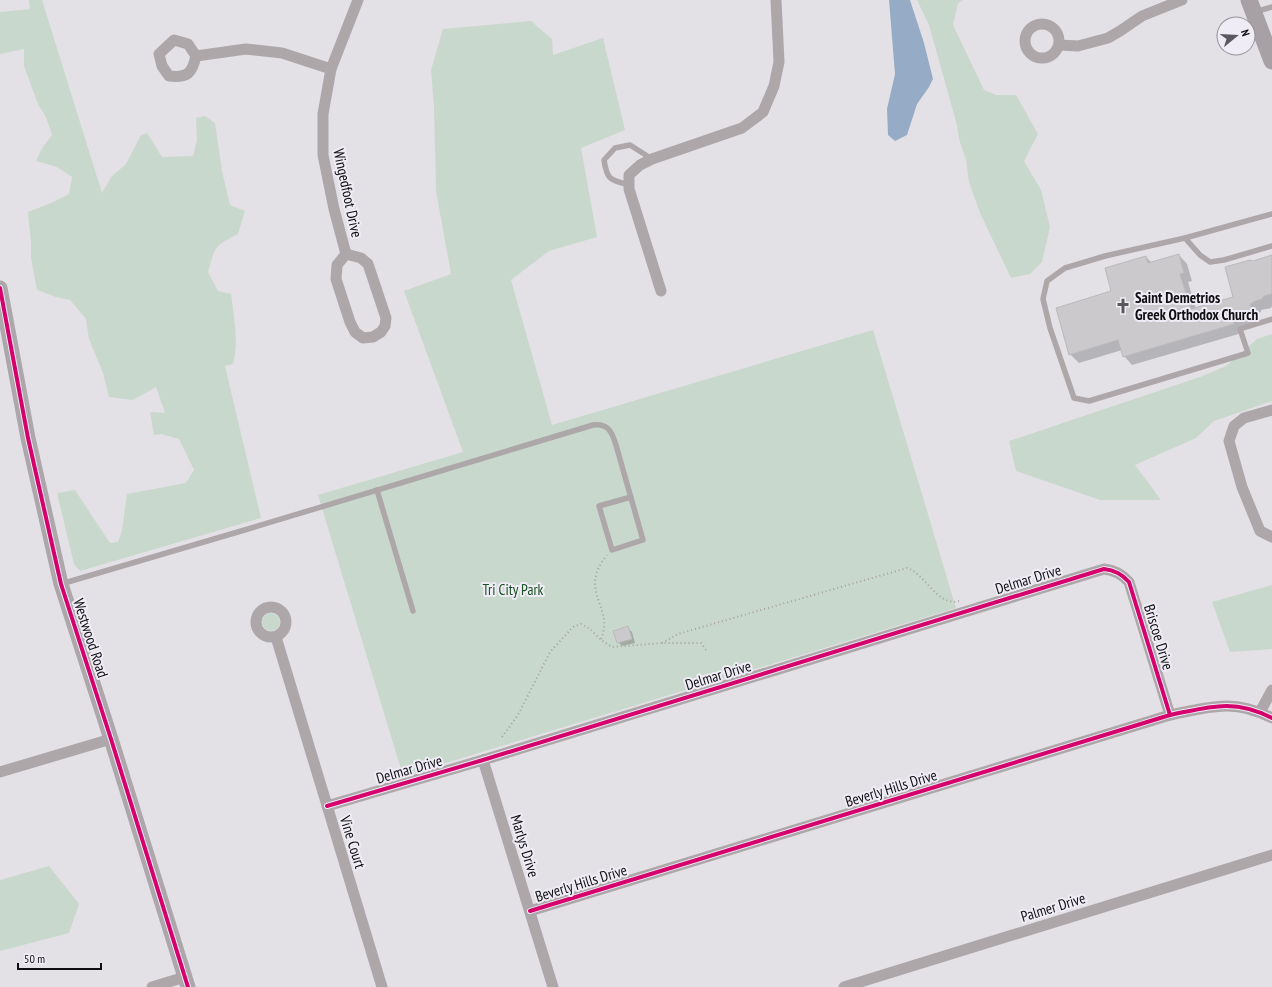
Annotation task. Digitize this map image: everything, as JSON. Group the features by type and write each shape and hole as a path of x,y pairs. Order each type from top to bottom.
{"main road":[{"path":"1252,6 1272,61"}],"street":[{"name":"Wingedfoot Drive","path":"346,254 334,209 323,155 324,114 332,69 358,0"},
{"path":"661,291 629,189 629,175 640,165 652,159 742,128 763,112 774,86 779,62 776,0"},
{"path":"1059,45 1078,46 1108,38 1142,16 1182,0"},
{"path":"196,56 246,49 282,53 332,69"},
{"name":"Wingedfoot Drive","path":"346,254 361,258 368,264 386,318 385,326 381,332 373,337 363,338 355,332 336,279 337,264 346,254"},
{"name":"Westwood Road","path":"0,288 28,438 61,584 187,982"},
{"path":"1272,410 1244,418 1234,426 1230,441 1242,487 1260,531 1272,538"},
{"name":"Delmar Drive","path":"327,806 483,760 1095,571 1104,569 1117,572"},
{"name":"Briscoe Drive","path":"1117,572 1124,576 1129,582 1170,715"},
{"name":"Vine Court","path":"276,637 382,987"},
{"path":"1260,712 1272,690"},
{"name":"Beverly Hills Drive","path":"530,911 1170,715 1216,705 1248,708 1272,718"},
{"path":"0,772 111,739"},
{"name":"Marlys Drive","path":"483,760 553,987"},
{"name":"Palmer Drive","path":"844,987 1272,855"},
{"path":"152,987 187,982"}],"lane":[{"path":"1252,6 1272,7"},
{"path":"629,185 612,180 606,172 604,160 615,148 630,145 652,159"},
{"path":"1272,214 1185,238 1105,256 1065,268 1047,281 1043,299 1050,328 1074,398 1089,401 1248,353 1240,329 1272,319"},
{"path":"1185,238 1200,255 1210,262 1224,260 1272,246"},
{"path":"61,584 593,425 600,424 610,430 614,438 631,497 643,540 612,550 599,506 631,497"},
{"path":"377,490 413,611"}],"path":[{"path":"601,640 605,625 595,589 595,582 596,574 601,563 612,550"},
{"path":"662,643 678,634 907,568 913,569 929,587 943,598 953,602 959,601"},
{"path":"502,737 518,716 550,652 573,627 581,624 590,629 601,640 612,647 701,642 706,650"}],"green space":[{"path":"29,0 42,0 102,193 112,176 126,164 141,135 147,133 162,157 193,156 197,140 196,118 205,116 215,123 222,171 230,205 245,211 238,234 224,241 217,248 212,257 208,272 218,291 231,294 236,347 233,364 225,366 261,518 80,571 74,564 57,493 75,490 110,543 118,542 122,530 127,494 186,483 194,470 179,439 161,434 154,435 150,412 165,413 156,387 133,400 109,397 103,373 89,339 86,319 70,300 37,290 31,258 28,212 69,194 72,177 57,167 36,161 42,148 52,135 46,117 38,104 24,66 24,49 0,54 0,12 30,9"},
{"path":"917,0 963,0 958,3 953,25 984,90 996,95 1016,95 1038,134 1024,161 1041,190 1050,227 1042,262 1030,274 1011,278 980,213 969,182 966,160 959,139 957,125 929,25"},
{"name":"Tri City Park","path":"531,21 552,39 553,55 603,38 625,130 581,148 597,237 549,251 511,280 552,425 873,330 956,608 403,776 318,495 463,452 404,291 451,274 436,191 434,107 431,70 443,29"},
{"path":"1272,334 1272,401 1214,421 1196,438 1135,465 1161,500 1100,500 1016,471 1009,441 1200,377 1226,366 1257,339"},
{"path":"1272,585 1272,649 1230,652 1212,602"},
{"path":"271,613 277,616 280,622 277,628 271,631 265,628 262,622 265,616"},
{"path":"49,866 79,904 69,933 0,951 0,880"}],"water":[{"path":"889,0 910,0 924,43 933,79 917,104 907,135 895,141 888,135 887,109 895,74"}],"building":[{"name":"Saint Demetrios Greek Orthodox Church","path":"1179,254 1184,273 1180,274 1191,309 1233,297 1225,267 1272,255 1272,294 1264,296 1262,299 1250,304 1253,315 1233,321 1234,324 1123,357 1118,340 1069,355 1056,308 1111,291 1105,268 1146,256 1148,263"},
{"path":"628,626 632,639 617,643 613,631"}],"cycle path":[{"path":"0,288 28,438 61,584 188,987"},
{"path":"327,806 483,760 1104,569 1112,570 1118,573 1129,582 1170,715"},
{"path":"530,911 1170,715 1209,707 1233,706 1246,708 1272,718"}],"place":[{"name":"Saint Demetrios Greek Orthodox Church","path":"1123,306"}]}
